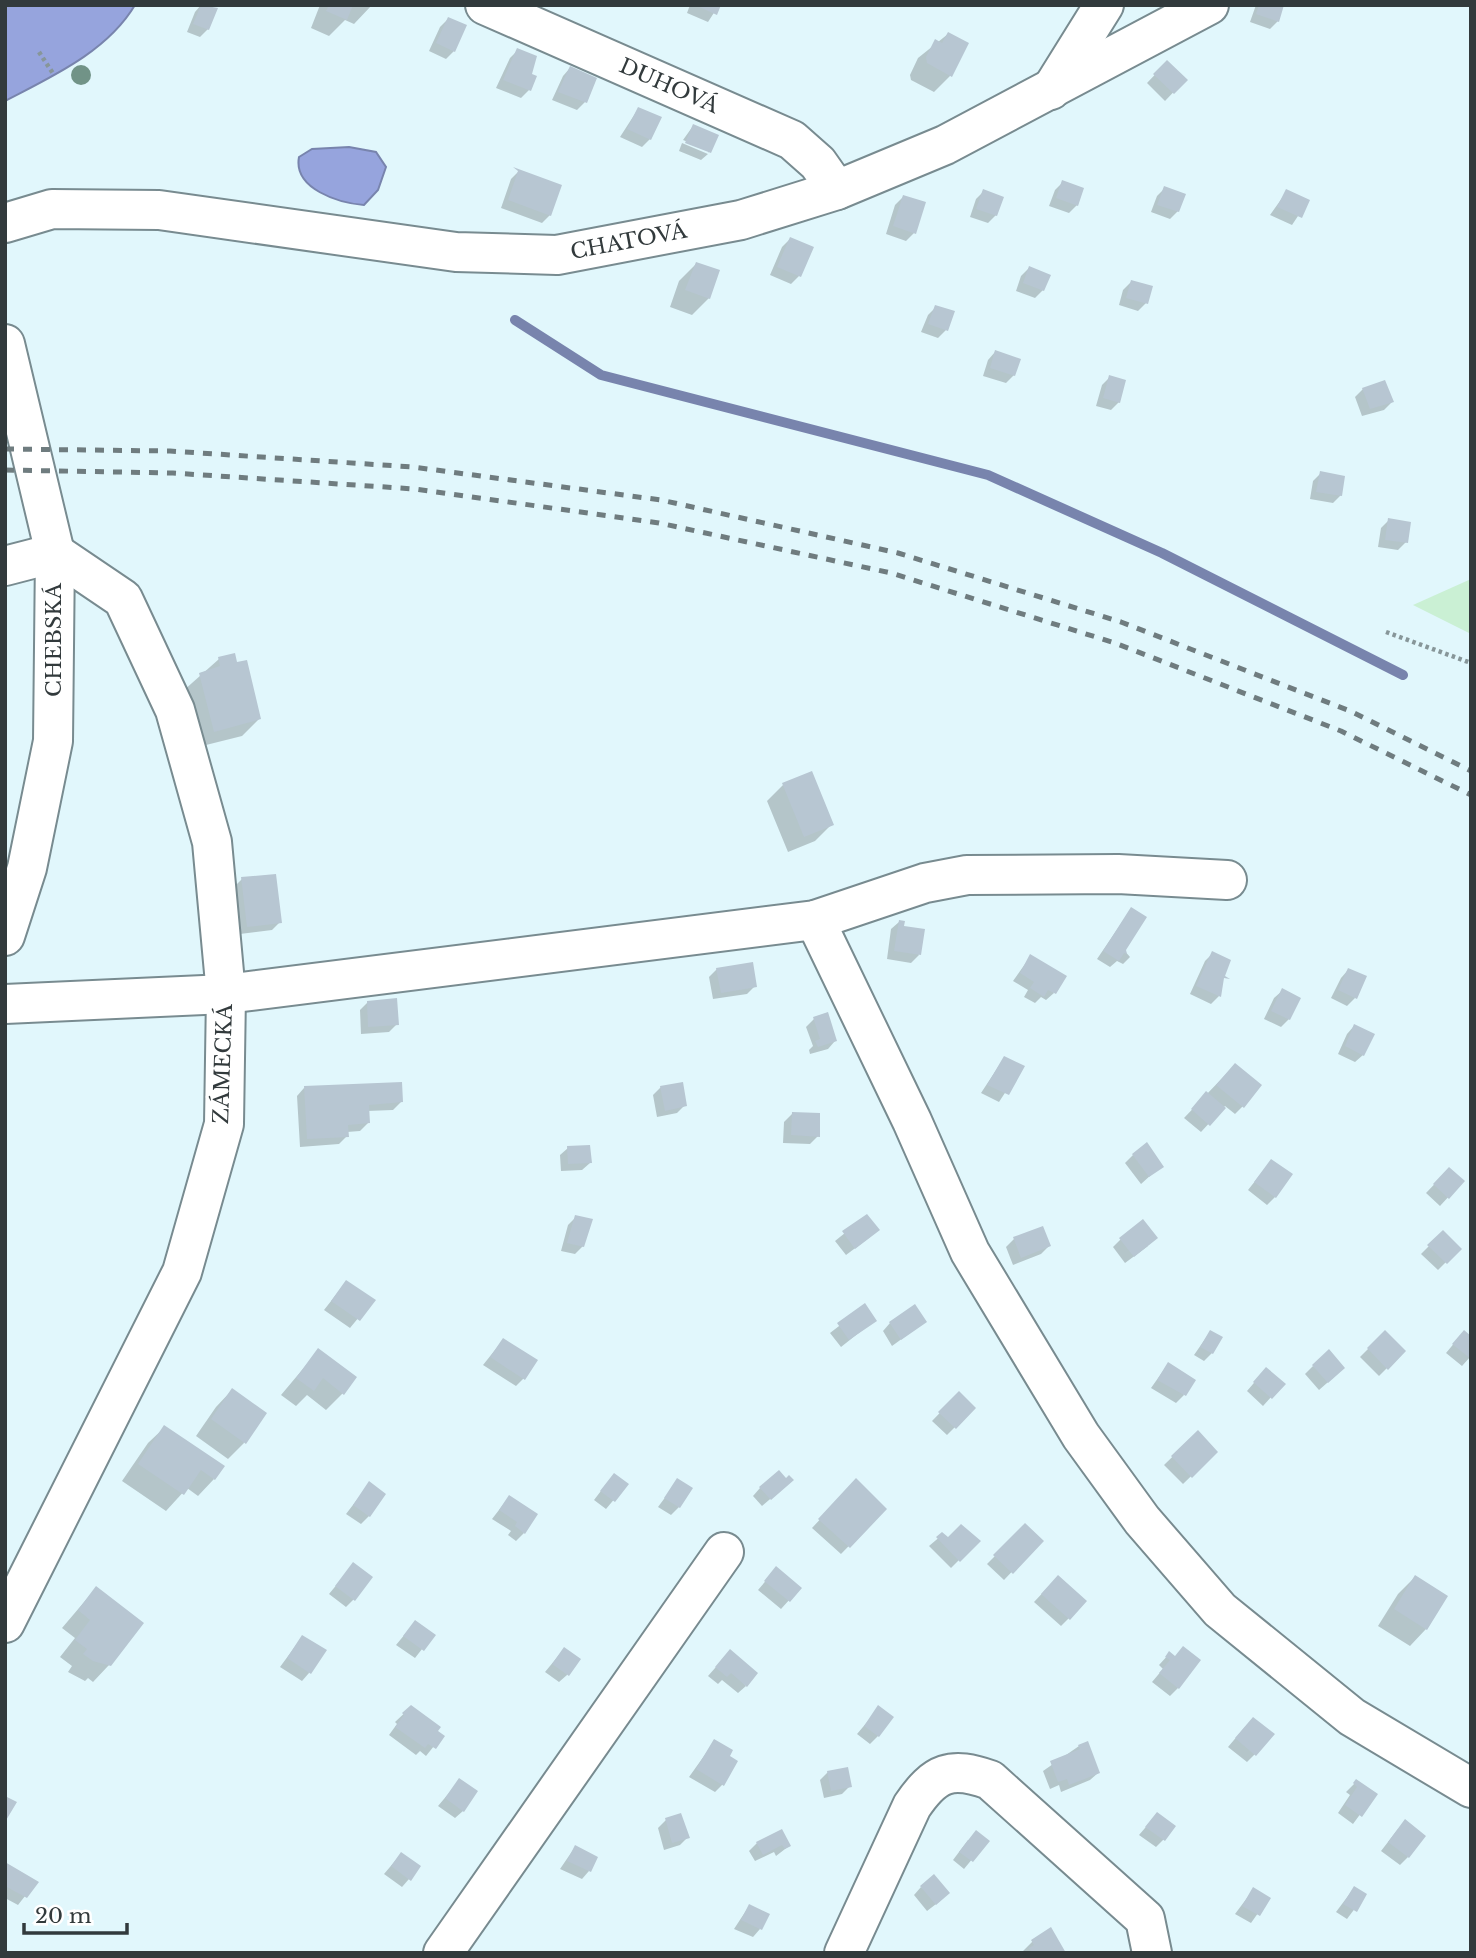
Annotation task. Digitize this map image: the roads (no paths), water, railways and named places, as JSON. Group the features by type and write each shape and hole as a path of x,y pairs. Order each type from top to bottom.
{"street":[{"name":"DUHOVÁ","path":"485,5 792,140 818,163 837,190"},
{"path":"1051,91 1104,5"},
{"name":"CHATOVÁ","path":"5,223 52,209 159,210 456,252 557,255 741,220 837,190 945,145 1209,5"},
{"name":"CHEBSKÁ","path":"5,344 55,553 53,741 27,868 5,936"},
{"path":"5,566 55,553"},
{"name":"ZÁMECKÁ","path":"5,1623 182,1272 224,1124 226,994 212,842 175,710 123,598 55,553"},
{"path":"5,1004 226,994 815,920 925,883 967,875 1118,874 1227,880"},
{"path":"815,920 912,1121 970,1252 1081,1436 1142,1520 1220,1610 1352,1717 1471,1788"},
{"path":"443,1953 724,1552"},
{"path":"844,1953 912,1806 927,1784 947,1773 966,1772 990,1780 1145,1919 1152,1953"}],"water":[{"path":"5,5 135,5 123,22 94,50 5,101"},
{"path":"349,147 376,152 386,167 378,190 364,205 342,201 320,192 303,178 299,168 299,157 312,149"}],"waterway":[{"path":"515,320 601,375 988,475 1162,553 1403,675"}],"railway":[{"path":"5,449 170,451 413,467 661,500 898,553 1121,622 1350,711 1471,771"},
{"path":"5,470 173,473 415,489 659,523 891,573 1115,643 1341,731 1471,795"}]}
